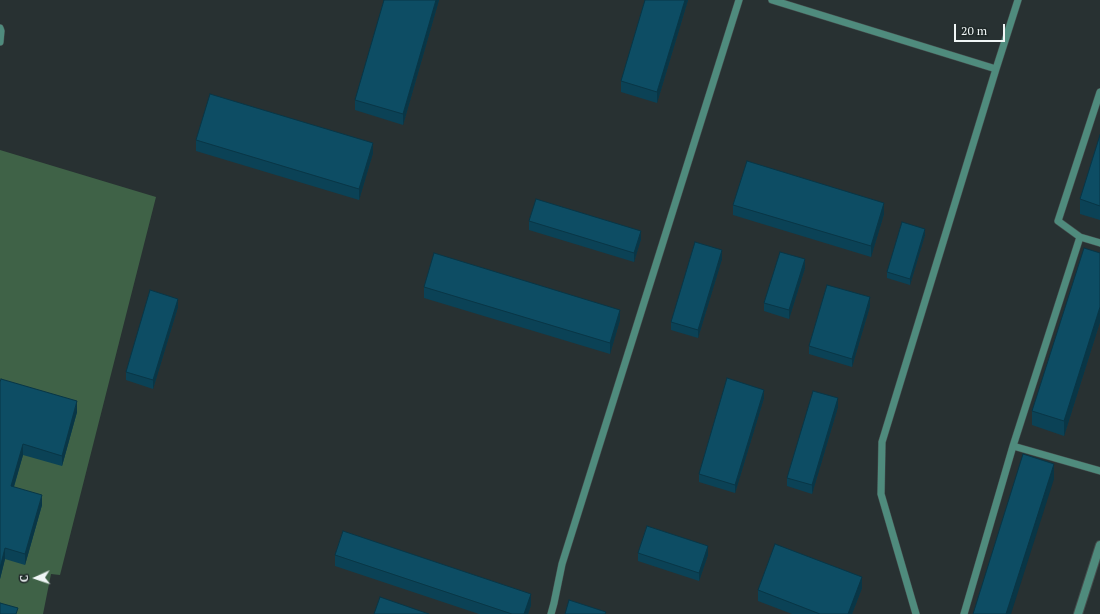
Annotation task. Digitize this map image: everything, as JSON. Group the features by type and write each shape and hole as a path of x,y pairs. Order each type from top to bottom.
{"street":[{"path":"1078,614 1100,545"}],"lane":[{"path":"551,614 562,564 739,0"},
{"path":"772,0 996,69"},
{"path":"916,614 880,494 882,442 1018,0"},
{"path":"0,28 0,42"},
{"path":"1100,92 1058,221 1080,237 1100,243"},
{"path":"964,614 1014,446 1080,237"},
{"path":"1014,446 1100,471"}],"green space":[{"path":"0,150 156,197 60,575 51,574 43,614 0,614"}],"building":[{"path":"384,0 436,0 403,114 355,100"},
{"path":"645,0 685,0 657,92 621,81"},
{"path":"210,94 373,143 359,189 196,140"},
{"path":"1100,135 1100,206 1080,199"},
{"path":"747,161 884,203 871,246 733,205"},
{"path":"536,199 641,231 634,253 529,221"},
{"path":"902,222 925,229 910,279 887,272"},
{"path":"695,242 722,250 698,330 671,322"},
{"path":"1084,248 1100,253 1100,307 1064,421 1032,411"},
{"path":"780,252 805,259 789,310 764,303"},
{"path":"434,253 620,310 610,343 424,287"},
{"path":"827,285 870,297 852,359 809,346"},
{"path":"150,290 178,299 153,380 126,372"},
{"path":"727,378 764,390 735,485 699,474"},
{"path":"1,379 77,401 62,456 23,444 11,486 42,495 25,554 5,548 0,568 0,382"},
{"path":"813,391 838,398 812,485 787,478"},
{"path":"1023,454 1054,464 1006,614 973,614"},
{"path":"647,526 708,546 699,573 638,553"},
{"path":"343,531 531,594 524,614 512,614 335,555"},
{"path":"775,544 862,577 848,614 820,614 758,590"},
{"path":"380,597 429,614 374,614"},
{"path":"569,600 606,612 605,614 565,614"},
{"path":"0,603 18,608 16,614 0,614"}]}
